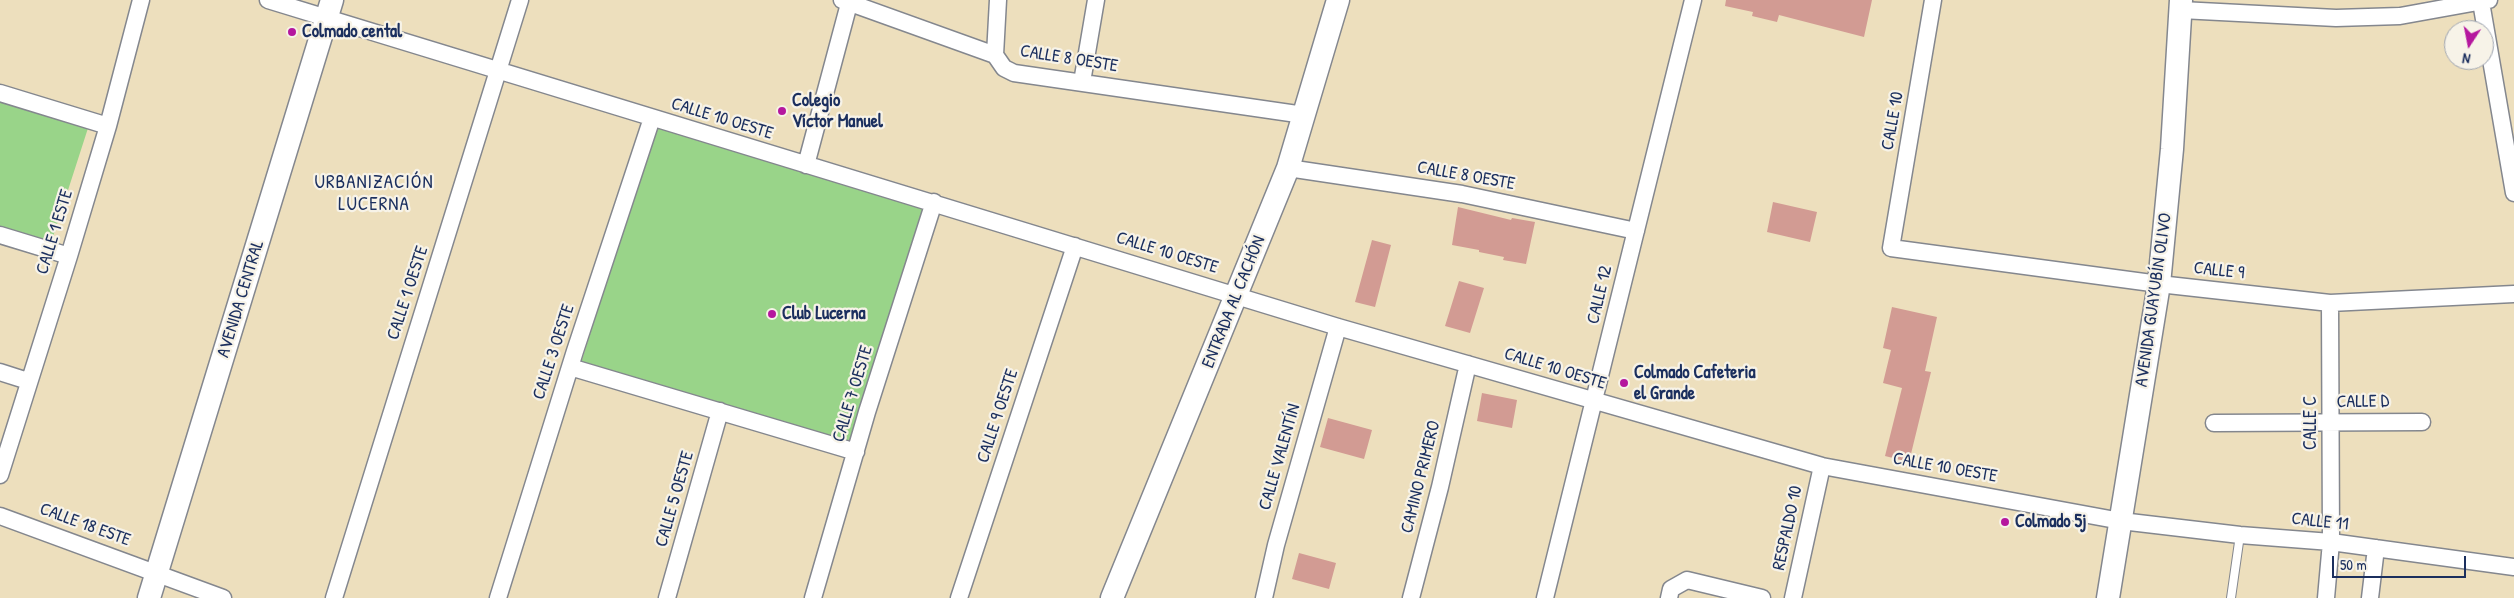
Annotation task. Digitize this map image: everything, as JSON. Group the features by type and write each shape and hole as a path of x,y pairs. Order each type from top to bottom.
{"main road":[{"name":"ENTRADA AL CACHÓN","path":"1112,598 1288,168 1338,0"},
{"name":"AVENIDA GUAYUBÍN OLIVO","path":"2108,598 2159,284 2172,149 2181,5"},
{"name":"AVENIDA CENTRAL","path":"149,598 329,9"}],"street":[{"name":"CALLE 1 ESTE","path":"0,475 108,126 141,0"},
{"name":"CALLE 10 OESTE","path":"268,0 329,9 499,72 806,166 934,202 1338,327 1822,466 2121,521"},
{"name":"CALLE 1 OESTE","path":"334,598 520,0"},
{"path":"995,55 998,0"},
{"path":"1082,82 1096,0"},
{"name":"CALLE 12","path":"1545,598 1595,402 1692,0"},
{"name":"CALLE 10","path":"1891,248 1933,0"},
{"path":"806,166 847,1"},
{"name":"CALLE 8 OESTE","path":"847,1 995,55 1004,68 1014,73 1304,115"},
{"path":"2181,5 2336,18 2400,16 2485,1 2514,193"},
{"path":"0,93 108,126"},
{"name":"CALLE 3 OESTE","path":"498,598 570,367 652,118"},
{"name":"CALLE 8 OESTE","path":"1288,168 1462,194 1636,230"},
{"name":"CALLE 7 OESTE","path":"813,598 856,452 934,202"},
{"path":"0,235 69,256"},
{"name":"CALLE 9 OESTE","path":"959,598 1075,246"},
{"name":"CALLE 9","path":"1891,248 2159,284 2330,303 2514,294"},
{"name":"CALLE C","path":"2326,598 2330,542 2330,303"},
{"name":"CALLE VALENTÍN","path":"1264,598 1276,545 1338,327"},
{"name":"CAMINO PRIMERO","path":"1411,598 1440,487 1468,364"},
{"path":"570,367 856,452"},
{"path":"0,372 28,381"},
{"name":"CALLE 5 OESTE","path":"667,598 720,411"},
{"name":"CALLE D","path":"2214,423 2422,422"},
{"name":"RESPALDO 10","path":"1793,598 1822,466"},
{"name":"CALLE 18 ESTE","path":"0,516 158,572 223,598"},
{"name":"CALLE 11","path":"2121,521 2240,535 2330,542 2514,567"},
{"path":"2370,598 2376,548"},
{"path":"1669,598 1671,589 1687,580 1762,598"}],"lane":[{"path":"2231,598 2240,535"}],"green space":[{"path":"0,99 89,125 50,246 0,230"},
{"path":"655,126 924,207 849,442 581,363"}],"building":[{"path":"1726,0 1872,0 1864,37 1779,15 1777,22 1752,16 1753,12 1725,6"},
{"path":"1773,202 1817,212 1810,242 1767,232"},
{"path":"1458,207 1511,220 1512,218 1535,222 1526,264 1503,260 1504,257 1479,252 1479,250 1452,245"},
{"path":"1372,240 1391,245 1375,307 1355,302"},
{"path":"1459,281 1484,288 1470,333 1445,326"},
{"path":"1892,307 1937,317 1925,371 1931,372 1909,462 1885,456 1902,388 1883,383 1891,350 1883,348"},
{"path":"1482,393 1517,400 1512,428 1477,421"},
{"path":"1328,418 1372,430 1364,459 1320,447"},
{"path":"1299,553 1336,563 1329,589 1292,579"}],"place":[{"name":"Colmado cental","path":"292,32"},
{"name":"Colegio Víctor Manuel","path":"782,111"},
{"name":"Club Lucerna","path":"772,314"},
{"name":"Colmado Cafeteria el Grande","path":"1624,383"},
{"name":"Colmado 5j","path":"2005,522"}],"district":[{"name":"URBANIZACIÓN LUCERNA","path":"374,194"}]}
